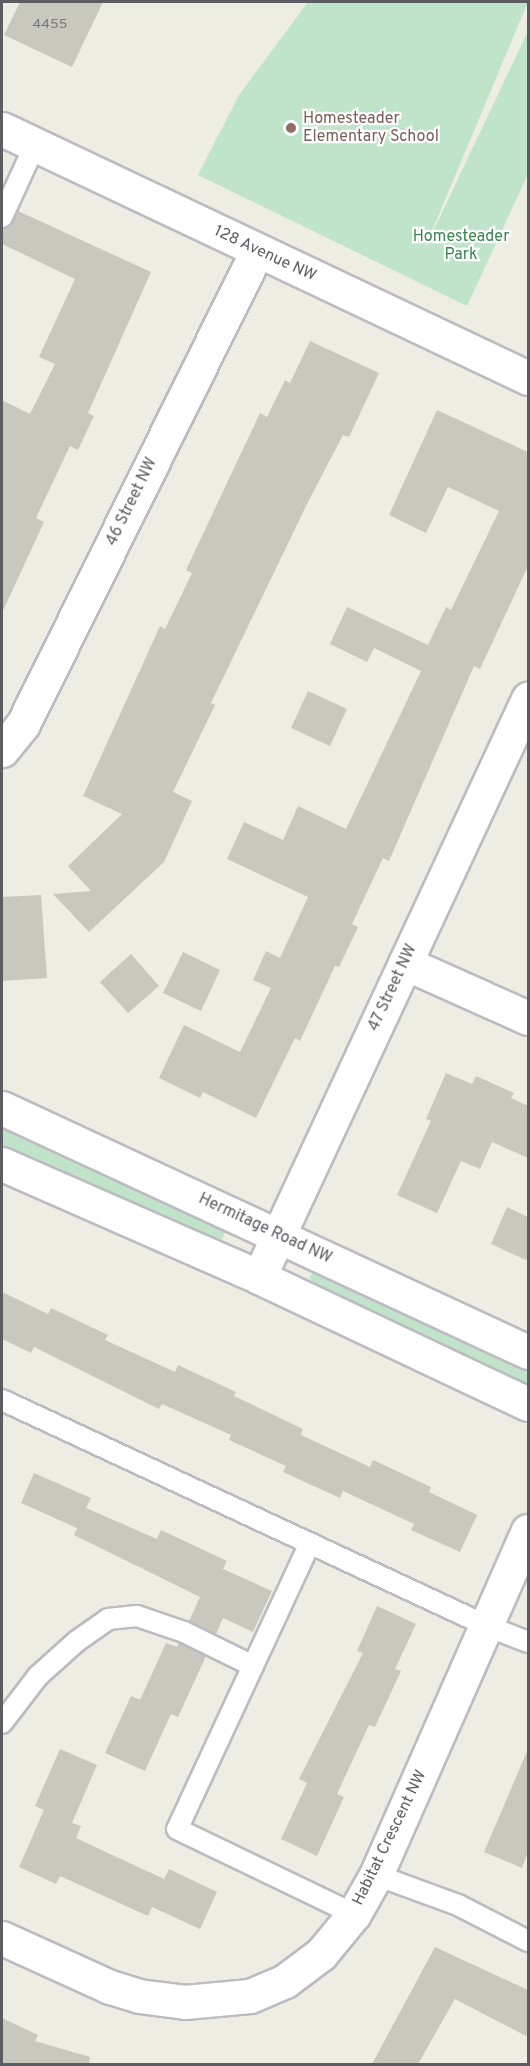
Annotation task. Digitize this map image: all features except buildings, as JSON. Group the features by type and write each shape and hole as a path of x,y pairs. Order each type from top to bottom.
{"street":[{"name":"128 Avenue NW","path":"2,129 528,378"},
{"name":"46 Street NW","path":"2,750 23,724 257,251"},
{"name":"47 Street NW","path":"259,1277 528,699"},
{"path":"405,963 528,1018"},
{"name":"Hermitage Road NW","path":"2,1108 528,1352"},
{"path":"2,1164 259,1277 528,1404"},
{"name":"Habitat Crescent NW","path":"2,1938 139,1996 215,2001 250,1995 285,1981 321,1954 354,1914 376,1875 528,1531"}],"lane":[{"path":"2,217 35,145"},
{"path":"2,1400 487,1626 528,1641"},
{"path":"310,1543 177,1829 354,1914"},
{"path":"2,1723 38,1676 77,1641 108,1619 136,1616 183,1632 252,1666"},
{"path":"376,1875 458,1905 528,1941"}],"green space":[{"name":"Homesteader Elementary School","path":"308,2 528,2 421,257 528,31 528,174 467,306 198,175 239,95"},
{"path":"2,1126 227,1226 222,1240 2,1149"},
{"path":"316,1268 528,1366 528,1389 329,1295 309,1278"}],"place":[{"name":"Homesteader Elementary School","path":"291,128"}],"park label":[{"name":"Homesteader Park","path":"461,246"}]}
